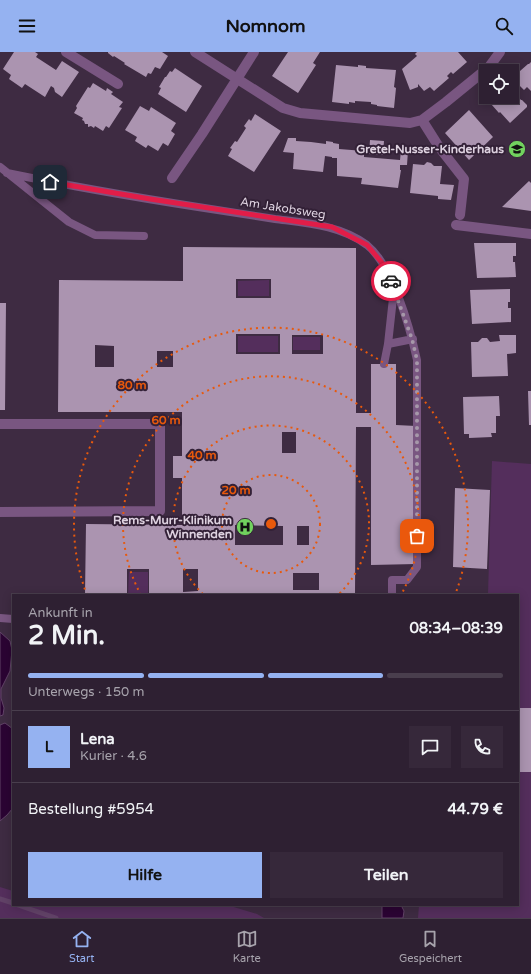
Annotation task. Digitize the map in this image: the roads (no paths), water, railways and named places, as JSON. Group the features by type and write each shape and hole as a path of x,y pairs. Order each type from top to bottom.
{"street":[{"path":"66,52 118,84"},
{"path":"195,52 283,108 300,113 410,123 422,120 446,102 489,67 500,52"},
{"path":"172,178 254,52"},
{"path":"422,120 439,147 464,179 460,215"},
{"path":"456,225 531,234"},
{"path":"0,424 160,424 160,511 0,512"}],"lane":[{"path":"0,167 69,222 95,235 144,236"},
{"name":"Am Jakobsweg","path":"7,173 150,199 332,227 367,245 383,264 394,287 412,339 417,360 417,566 407,580 392,580 392,594"},
{"path":"384,364 388,344 394,287"},
{"path":"388,344 412,339"},
{"path":"0,618 12,619"}],"waterway":[{"path":"0,899 12,903"},
{"path":"21,906 56,918"}],"place":[{"name":"Gretel-Nusser-Kinderhaus","path":"517,149"},
{"name":"Rems-Murr-Klinikum Winnenden","path":"245,527"}]}
